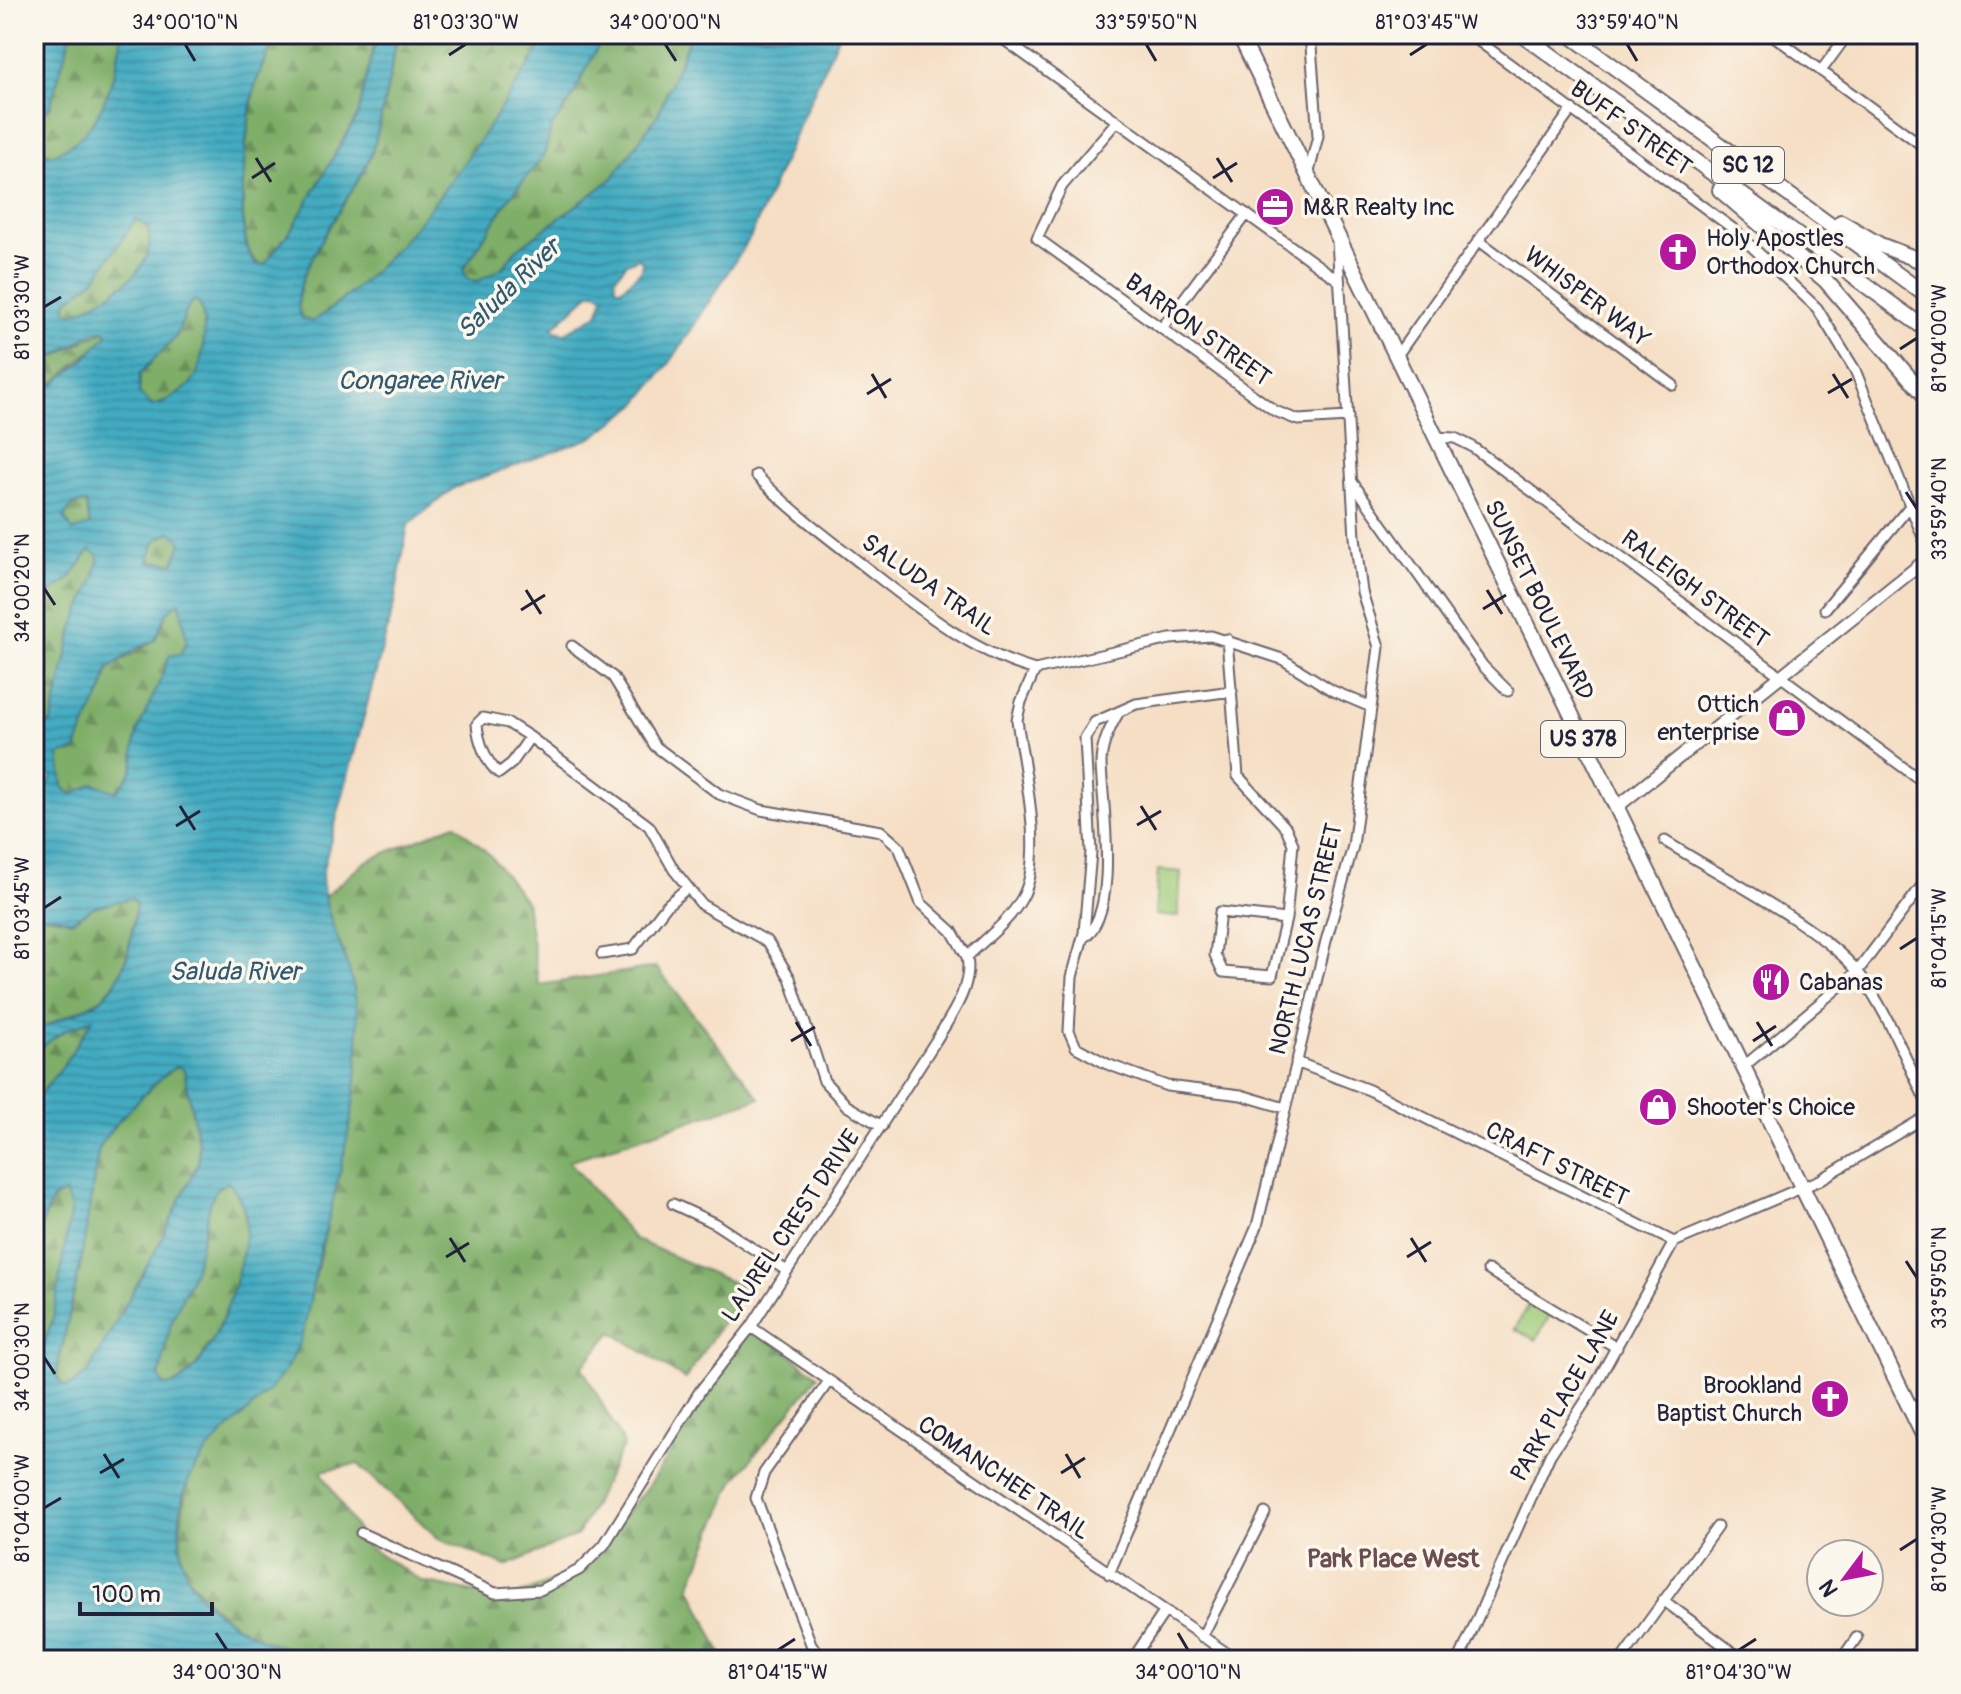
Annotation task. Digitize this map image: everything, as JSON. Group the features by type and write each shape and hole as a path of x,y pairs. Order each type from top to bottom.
{"main road":[{"name":"SUNSET BOULEVARD","path":"1239,34 1927,1443"},
{"name":"SC 12","path":"1522,34 1927,330"},
{"name":"SC 12","path":"1569,34 1927,296"},
{"path":"1654,131 1826,281 1927,398"},
{"path":"1780,188 1880,245 1927,263"}],"street":[{"path":"996,34 1338,280"},
{"path":"1308,176 1318,136 1310,34"},
{"name":"BUFF STREET","path":"1469,34 1732,228 1817,308 1855,370 1927,547"},
{"path":"1771,34 1927,149"},
{"path":"1821,71 1848,34"},
{"path":"1396,357 1572,109"},
{"name":"BARRON STREET","path":"1117,121 1062,186 1037,238 1282,415 1306,420 1348,417"},
{"path":"1162,328 1247,214"},
{"name":"NORTH LUCAS STREET","path":"1109,1574 1257,1226 1353,846 1379,647 1362,592 1337,237"},
{"name":"WHISPER WAY","path":"1478,240 1673,385"},
{"name":"RALEIGH STREET","path":"1435,437 1455,438 1471,446 1927,785"},
{"name":"SALUDA TRAIL","path":"756,475 800,516 922,610 987,652 1035,670"},
{"path":"1353,483 1483,666 1508,691"},
{"path":"1825,609 1910,506"},
{"path":"1617,807 1927,559"},
{"path":"572,646 613,677 655,746 719,794 761,810 868,827 895,840 921,903 952,931 967,957 1003,924 1027,887 1032,839 1017,720 1035,670 1186,636 1227,639 1282,659 1333,691 1371,707"},
{"path":"1227,639 1238,776 1291,835 1293,853 1286,919 1272,976 1223,972 1215,955 1220,912 1286,919"},
{"path":"1232,691 1136,704 1095,722 1085,738 1091,852 1083,938 1074,968 1068,1013 1071,1039 1082,1053 1167,1086 1241,1095 1285,1108"},
{"path":"1083,938 1092,932 1100,910 1108,854 1101,762 1109,731 1120,711"},
{"path":"530,737 512,763 499,773 492,768 477,724 483,718 500,720 530,737 643,820 660,839 687,888 709,910 755,932 774,949 790,978 824,1081 847,1106 882,1126"},
{"path":"1665,841 1823,940 1857,972 1927,1103"},
{"path":"1743,1067 1857,972 1927,879"},
{"path":"602,954 633,949 666,906 687,888"},
{"name":"LAUREL CREST DRIVE","path":"361,1533 487,1591 522,1594 557,1583 579,1570 604,1545 700,1391 751,1327 882,1126 958,1004 968,977 967,957"},
{"name":"CRAFT STREET","path":"1296,1062 1369,1090 1674,1242"},
{"path":"1674,1242 1820,1180 1927,1116"},
{"path":"673,1204 714,1223 787,1271"},
{"name":"PARK PLACE LANE","path":"1459,1660 1545,1465 1617,1348 1674,1242"},
{"path":"1488,1270 1617,1348"},
{"name":"COMANCHEE TRAIL","path":"751,1327 1237,1660"},
{"path":"822,1660 811,1644 756,1498 764,1473 829,1381"},
{"path":"1202,1637 1265,1513"},
{"path":"1621,1660 1717,1527"},
{"path":"1663,1600 1743,1660"},
{"path":"1132,1660 1165,1611"},
{"path":"1841,1660 1857,1637"}],"green space":[{"path":"71,34 122,34 110,88 94,121 69,147 52,155 34,145 34,121 50,107"},
{"path":"277,34 377,34 358,115 293,227 265,265 253,258 246,241 243,188 254,91"},
{"path":"398,34 549,34 472,151 414,228 349,294 312,322 302,318 298,301 302,281 311,259 373,149"},
{"path":"604,34 691,34 658,114 612,179 515,251 495,274 482,280 467,279 463,270 508,200 544,155 551,128 571,100"},
{"path":"136,219 148,227 147,257 141,268 122,287 84,309 73,313 65,311 66,302 95,279"},
{"path":"196,300 201,306 205,326 204,350 198,371 181,392 152,406 139,393 140,374 176,337 190,303"},
{"path":"104,330 108,331 105,339 34,400 34,368"},
{"path":"86,503 90,525 73,532 64,517 74,504"},
{"path":"171,532 182,541 174,563 149,561 155,541"},
{"path":"90,550 99,556 95,576 74,625 51,723 34,728 34,606 70,578"},
{"path":"180,602 187,642 180,655 169,656 158,690 137,731 135,770 116,792 73,795 63,787 58,754 76,750 108,669 155,640 168,611"},
{"path":"455,824 490,855 526,902 539,985 656,967 760,1098 569,1161 634,1239 745,1288 685,1379 612,1332 582,1367 624,1444 578,1535 506,1566 439,1539 358,1464 321,1471 367,1546 423,1582 509,1599 581,1569 651,1482 751,1324 818,1376 734,1481 690,1586 724,1660 311,1657 245,1633 211,1605 188,1577 182,1561 180,1531 186,1484 209,1446 266,1394 293,1357 302,1333 337,1183 354,1085 356,1005 324,897 366,861"},
{"path":"1158,870 1181,872 1178,917 1155,915"},
{"path":"129,897 136,903 132,930 122,970 115,982 90,1006 34,1033 34,915 74,920 94,907"},
{"path":"93,1019 63,1066 34,1102 34,1052 64,1031"},
{"path":"179,1066 184,1070 199,1161 158,1246 87,1374 67,1387 61,1385 56,1374 81,1261 99,1147 136,1102"},
{"path":"228,1182 239,1197 245,1215 242,1258 235,1286 212,1342 197,1364 181,1380 164,1386 159,1378 171,1323 195,1268 211,1200 216,1189"},
{"path":"63,1192 69,1197 71,1209 53,1319 42,1345 38,1347 34,1345 33,1308 36,1239 50,1203"},
{"path":"1529,1303 1550,1315 1536,1340 1515,1329"}],"water":[{"path":"39,34 71,34 50,107 34,121 34,43"},
{"path":"122,34 277,34 255,86 243,179 244,232 248,252 256,264 264,265 293,227 358,115 377,34 398,34 373,149 311,259 302,282 298,302 302,318 312,322 382,264 413,229 472,151 549,34 604,34 571,100 551,128 544,155 508,200 463,270 467,279 476,282 504,267 515,251 612,179 658,114 691,34 839,34 751,236 672,360 636,405 593,437 454,488 408,525 394,604 322,873 327,906 349,969 356,1001 357,1064 343,1160 302,1335 287,1367 268,1392 203,1457 188,1483 180,1516 182,1558 189,1579 221,1615 242,1629 289,1650 333,1660 48,1660 34,1649 34,1345 43,1345 53,1319 71,1209 65,1193 53,1198 34,1243 34,1102 63,1066 93,1019 64,1031 34,1052 34,1033 97,1002 116,982 127,957 136,903 132,898 94,907 71,921 51,915 34,915 34,809 52,776 34,773 34,728 51,723 74,625 95,576 99,556 90,550 70,578 34,606 34,400 83,361 108,334 104,330 97,331 34,368 34,145 51,155 68,147 94,121 110,88","holes":["136,219 148,227 147,256 132,277 84,309 73,313 66,311 66,302 95,279","638,258 642,261 641,271 621,289 616,287 615,278 627,263","597,292 604,297 598,314 565,333 553,328 590,293","195,300 203,314 204,325 198,372 181,392 152,406 139,393 140,374 176,337 190,303","86,503 90,525 73,531 64,517 74,504","171,532 182,541 174,563 149,562 155,541","180,602 187,642 180,654 169,656 136,738 131,772 116,792 94,783 72,795 63,787 59,755 76,750 108,669 155,640 168,611","179,1066 184,1070 199,1161 158,1246 87,1374 68,1387 62,1385 56,1374 81,1261 99,1147 112,1128 149,1089","228,1182 240,1200 246,1221 233,1290 211,1344 197,1365 181,1380 164,1386 159,1377 171,1323 195,1268 211,1200 216,1189"]}],"place":[{"name":"M&R Realty Inc","path":"1275,207"},
{"name":"Holy Apostles Orthodox Church","path":"1678,252"},
{"name":"Ottich enterprise","path":"1787,718"},
{"name":"Cabanas","path":"1771,982"},
{"name":"Shooter's Choice","path":"1658,1107"},
{"name":"Brookland Baptist Church","path":"1830,1399"}],"district":[{"name":"Park Place West","path":"1393,1559"}],"water label":[{"name":"Saluda River","path":"509,289"},
{"name":"Congaree River","path":"420,381"},
{"name":"Saluda River","path":"235,972"}]}
